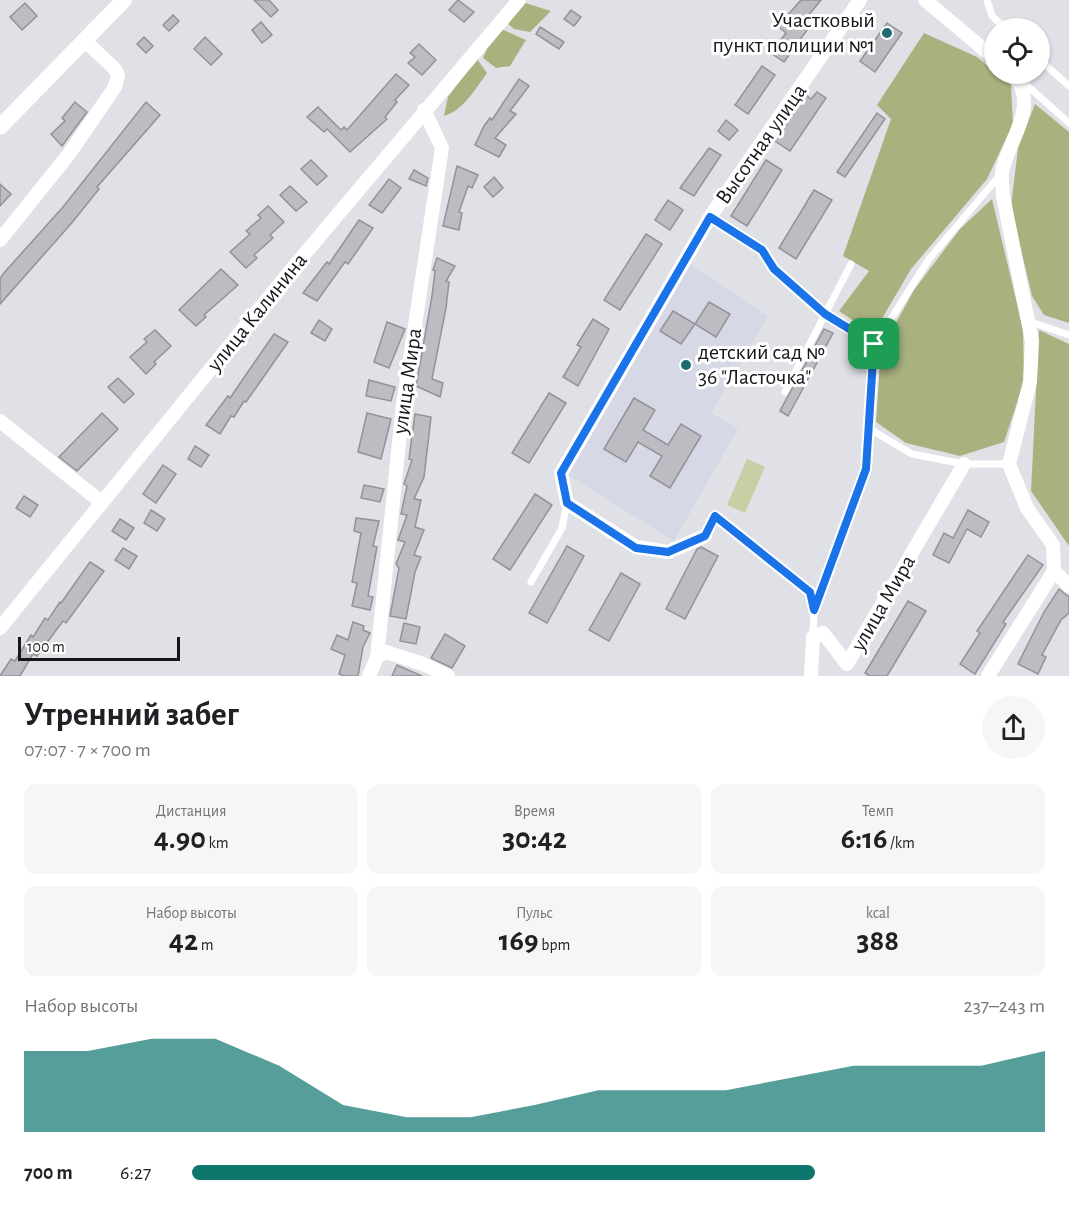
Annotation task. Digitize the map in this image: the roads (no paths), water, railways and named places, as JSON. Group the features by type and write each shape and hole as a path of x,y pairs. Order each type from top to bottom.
{"street":[{"path":"0,127 124,0"},
{"name":"улица Калинина","path":"0,628 424,110 519,0"},
{"name":"Высотная улица","path":"567,503 561,473 710,217 860,0"},
{"path":"925,0 984,50"},
{"path":"0,240 69,154 115,87 118,75 114,68 84,40"},
{"path":"988,676 1054,571 1053,545 1027,508 1009,464 1030,382 1032,341 1003,196 1002,172 1024,114 1022,93 1018,84"},
{"name":"улица Мира","path":"369,676 377,657 403,404 442,148 424,110"},
{"path":"0,421 101,502"},
{"name":"улица Мира","path":"811,676 813,637 823,633 847,664 964,464"},
{"path":"567,503 636,548 668,552 705,536"},
{"path":"1054,571 1069,586"},
{"path":"377,657 386,652 423,664 448,676"}],"lane":[{"path":"987,0 994,18"},
{"path":"1050,69 1069,86"},
{"path":"1024,84 1069,123"},
{"path":"814,610 866,469 874,344 930,258 1002,172"},
{"path":"710,217 762,250 774,269 825,314 874,344"},
{"path":"784,392 851,264"},
{"path":"1028,321 1069,335"},
{"path":"868,428 912,454 964,464 1009,464"},
{"path":"531,582 562,528 567,503"},
{"path":"705,536 715,516 810,592 814,610 813,637"}],"place":[{"name":"Участковый пункт полиции №1","path":"887,33"},
{"name":"детский сад № 36 \"Ласточка\"","path":"686,365"}]}
